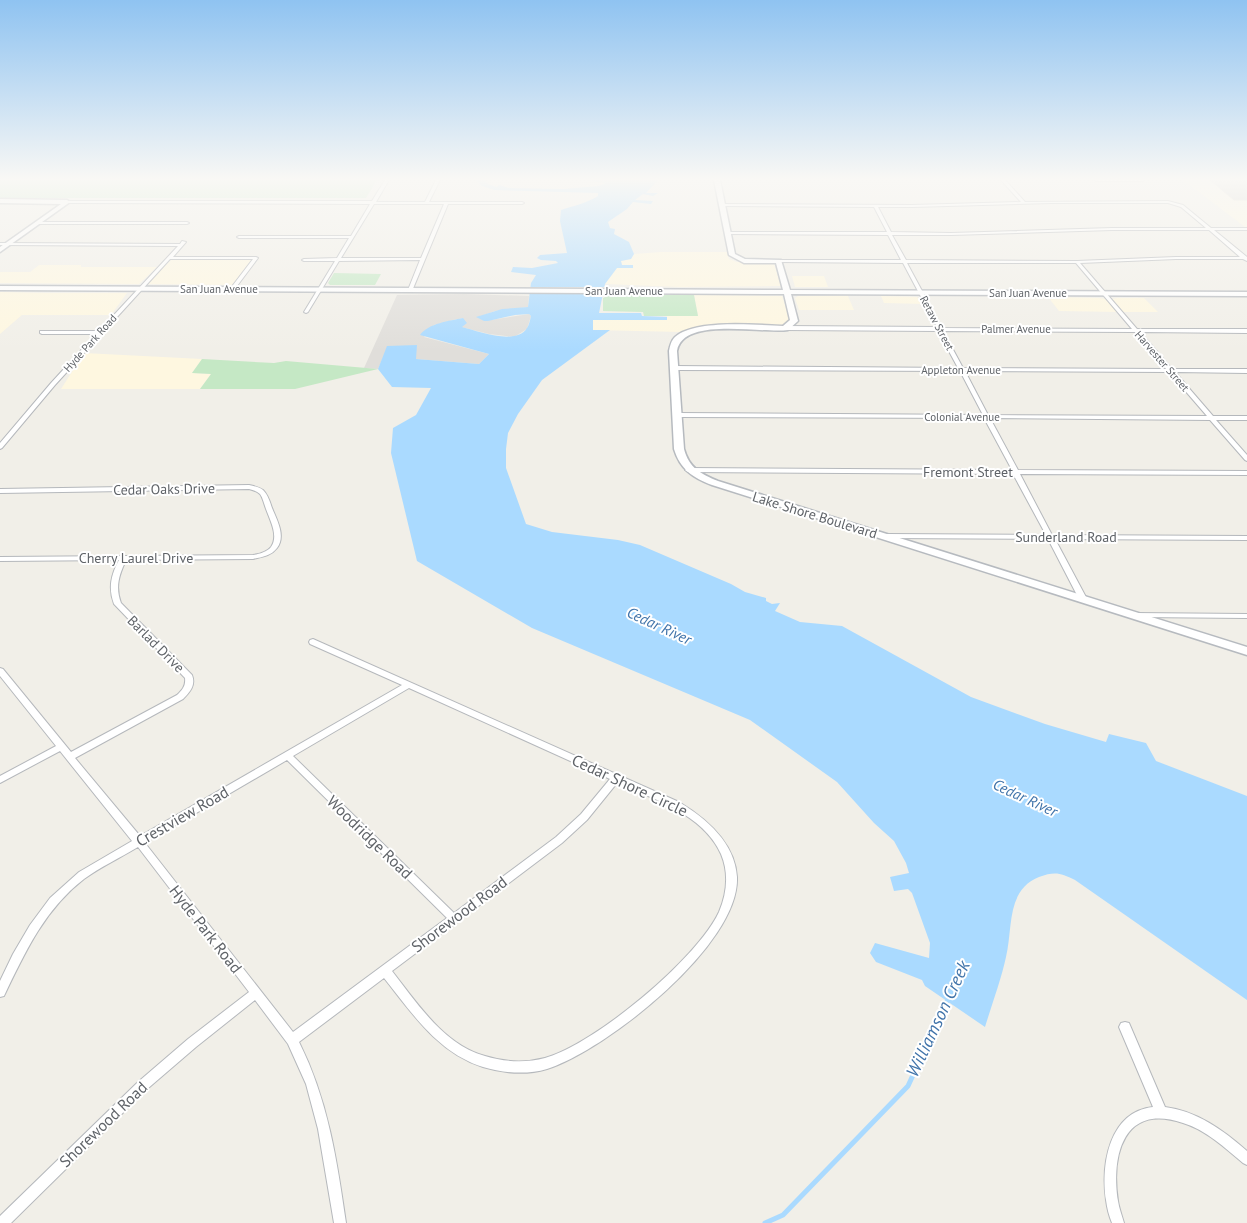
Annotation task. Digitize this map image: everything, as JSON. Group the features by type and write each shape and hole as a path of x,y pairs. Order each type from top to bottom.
{"street":[{"path":"0,250 19,237"},
{"path":"306,312 353,237"},
{"path":"410,290 432,237"},
{"path":"729,237 732,255 738,259 780,261 1077,262 1176,258 1246,259"},
{"name":"Retaw Street","path":"892,237 1083,599"},
{"path":"1219,237 1246,259"},
{"path":"0,244 8,245"},
{"name":"Hyde Park Road","path":"0,447 52,384 139,288 183,244 8,245"},
{"path":"169,258 256,258 232,289"},
{"path":"304,260 423,259"},
{"path":"688,470 680,455 674,344 680,336 687,333 714,328 785,328 794,321 780,261"},
{"name":"Harvester Street","path":"1077,262 1247,459"},
{"name":"San Juan Avenue","path":"0,288 1247,294"},
{"name":"Palmer Avenue","path":"785,328 1247,331"},
{"path":"42,332 99,333"},
{"name":"Appleton Avenue","path":"674,368 1247,371"},
{"name":"Colonial Avenue","path":"677,415 1247,418"},
{"name":"Fremont Street","path":"688,470 1247,473"},
{"name":"Lake Shore Boulevard","path":"688,470 715,483 1247,651"},
{"name":"Cedar Oaks Drive","path":"0,491 241,487 256,489 263,494 277,529 276,546 271,552"},
{"name":"Sunderland Road","path":"885,536 1247,538"},
{"name":"Cherry Laurel Drive","path":"0,559 253,557 271,552"},
{"name":"Barlad Drive","path":"69,757 180,697 187,691 190,683 189,677 118,604 113,594 113,585 124,558"},
{"path":"1134,615 1247,616"},
{"name":"Cedar Shore Circle","path":"312,642 693,814 720,841 726,854 730,871 731,892 723,914 707,938 667,983 610,1030 568,1055 545,1063 514,1066 500,1065 476,1059 454,1048 439,1035 384,970"},
{"name":"Hyde Park Road","path":"0,671 138,842 292,1040 306,1066 322,1113 340,1223"},
{"name":"Crestview Road","path":"0,992 33,925 56,897 82,875 408,685"},
{"path":"0,780 61,747"},
{"name":"Woodridge Road","path":"287,755 453,918"},
{"name":"Shorewood Road","path":"292,1040 559,840 584,817 616,778"},
{"name":"Shorewood Road","path":"2,1223 142,1086 192,1043 256,993"},
{"path":"1125,1028 1161,1112"},
{"path":"1118,1223 1112,1202 1110,1170 1120,1134 1130,1121 1141,1115 1161,1112 1185,1117 1214,1132 1247,1159"}],"shaded area":[{"path":"727,252 729,259 737,262 768,262 774,264 781,286 680,287 605,284 617,268 629,268 633,265 622,265 621,261 631,259 634,254"},
{"path":"172,259 252,259 233,285 147,284"},
{"path":"39,265 157,267 139,284 0,283 0,272 30,272"},
{"path":"792,276 824,276 828,287 795,287"},
{"path":"0,292 127,293 111,315 22,315 0,334"},
{"path":"464,294 529,296 528,307 495,311 484,315 484,321 529,314 531,316 527,329 514,337 489,334 461,327 463,318 453,320 434,325 424,337 489,354 479,364 416,359 388,346 378,369 364,368 397,295"},
{"path":"694,295 782,296 790,321 775,326 699,327 681,332 592,330 593,320 666,320 667,316 698,316"},
{"path":"798,296 848,296 854,310 799,310 795,298"},
{"path":"881,296 917,297 924,304 884,303"},
{"path":"1048,297 1106,299 1117,312 1059,311"},
{"path":"1144,298 1158,312 1123,312 1112,299"},
{"path":"84,353 202,359 192,373 211,374 200,389 61,389"}],"green space":[{"path":"334,273 381,274 375,285 330,285 328,283"},
{"path":"610,295 694,295 698,316 644,316 643,312 603,311 603,298"},
{"path":"202,359 274,363 286,361 378,369 295,389 200,389 211,374 192,373"}],"water":[{"name":"Cedar River","path":"564,237 620,237 629,242 634,254 631,259 621,261 622,265 633,265 633,268 617,268 605,284 599,313 641,313 642,316 667,317 667,320 593,320 593,330 610,330 542,380 518,414 508,433 506,468 526,524 552,532 618,540 640,545 731,584 745,592 766,598 766,601 772,604 780,603 775,611 800,622 842,626 971,697 1045,724 1106,742 1109,734 1146,743 1156,761 1247,796 1247,1000 1075,880 1062,874 1054,873 1039,877 1028,883 1016,900 1004,966 985,1027 925,986 922,980 876,962 870,953 875,943 929,958 930,943 912,893 908,889 894,891 890,877 909,873 906,863 894,841 874,823 837,782 750,720 532,628 417,561 391,453 393,428 416,415 431,388 392,387 378,369 387,346 417,345 416,359 479,364 489,354 420,335 434,325 463,318 467,323 462,327 487,334 506,337 522,333 527,328 531,316 529,314 488,321 476,317 502,309 528,307 531,283 536,275 511,272 513,267 532,268 558,263 537,258 540,255 567,253"}],"pier":[{"path":"528,287 607,287 606,294 527,294"}],"waterway":[{"name":"Williamson Creek","path":"765,1223 783,1215 908,1086 949,997"}]}
